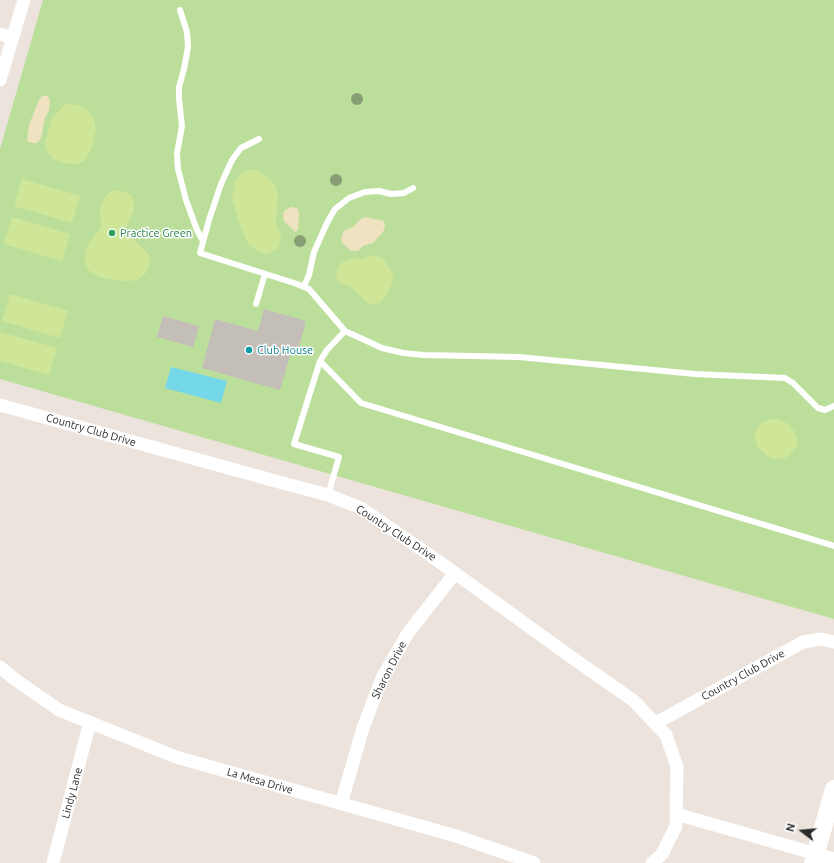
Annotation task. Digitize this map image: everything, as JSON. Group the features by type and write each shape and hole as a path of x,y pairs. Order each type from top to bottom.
{"street":[{"path":"0,80 6,36 24,0"},
{"name":"Country Club Drive","path":"0,405 328,495 361,508 455,573 634,701 666,735 676,767 676,826 662,854 652,863"},
{"name":"Sharon Drive","path":"341,804 363,728 382,678 408,633 455,573"},
{"name":"Country Club Drive","path":"656,723 803,642 821,639 834,642"},
{"name":"La Mesa Drive","path":"0,667 12,678 59,710 176,757 456,836 534,863"},
{"name":"Lindy Lane","path":"53,863 90,722"},
{"path":"815,858 834,789"},
{"path":"676,814 815,858 834,859"}],"lane":[{"path":"180,10 188,32 188,48 179,87 182,126 177,153 178,169 186,200 197,230 203,241"},
{"path":"260,139 241,148 232,160 221,184 200,253 304,286 315,296 345,330 382,348 403,353 423,355 519,357 694,374 785,378 793,383 818,408 825,410 834,406"},
{"path":"304,286 309,275 314,252 335,209 349,198 365,192 379,191 391,194 404,193 413,188"},
{"path":"256,304 265,274"},
{"path":"328,495 339,457 294,444 320,361 326,350 345,330"},
{"path":"320,361 361,403 834,546"}],"green space":[{"path":"43,0 834,0 834,619 0,379 0,149"},
{"path":"71,104 87,109 93,118 96,129 88,156 83,162 74,164 64,163 53,159 47,151 45,143 51,120 64,105"},
{"path":"254,169 269,178 276,186 278,197 276,223 281,235 279,246 276,250 266,254 257,251 248,244 232,199 235,182 240,175"},
{"path":"22,179 80,196 72,223 14,206"},
{"name":"Practice Green","path":"117,190 131,195 134,203 134,211 127,224 126,230 129,236 149,255 150,263 147,272 137,280 127,281 107,279 95,275 87,269 85,261 85,253 89,243 99,230 101,224 101,205 105,197 110,192"},
{"path":"12,217 70,234 62,261 4,244"},
{"path":"373,255 383,258 394,276 385,297 380,303 374,304 368,303 352,288 340,283 336,278 338,267 342,262 354,258 360,259"},
{"path":"10,294 68,311 60,338 2,321"},
{"path":"0,332 57,348 49,375 0,361"},
{"path":"770,419 780,420 788,424 798,439 797,447 787,457 779,459 772,458 767,456 758,447 754,435 757,428 762,423"}],"sand":[{"path":"42,96 48,96 50,101 49,110 45,118 41,138 37,143 32,143 27,141 29,125"},
{"path":"291,207 297,208 299,212 298,230 295,232 284,221 283,214 285,210"},
{"path":"365,217 384,221 385,226 383,232 373,243 363,246 358,251 351,251 342,243 341,238 343,233 345,230 354,227 358,221"}],"water":[{"path":"171,367 227,381 221,403 165,388"}],"building":[{"name":"Club House","path":"264,309 306,321 298,351 292,349 280,390 202,368 215,319 258,331"},
{"path":"163,316 199,326 193,347 157,337"}],"place":[{"name":"Practice Green","path":"112,233"},
{"name":"Club House","path":"249,350"}]}
